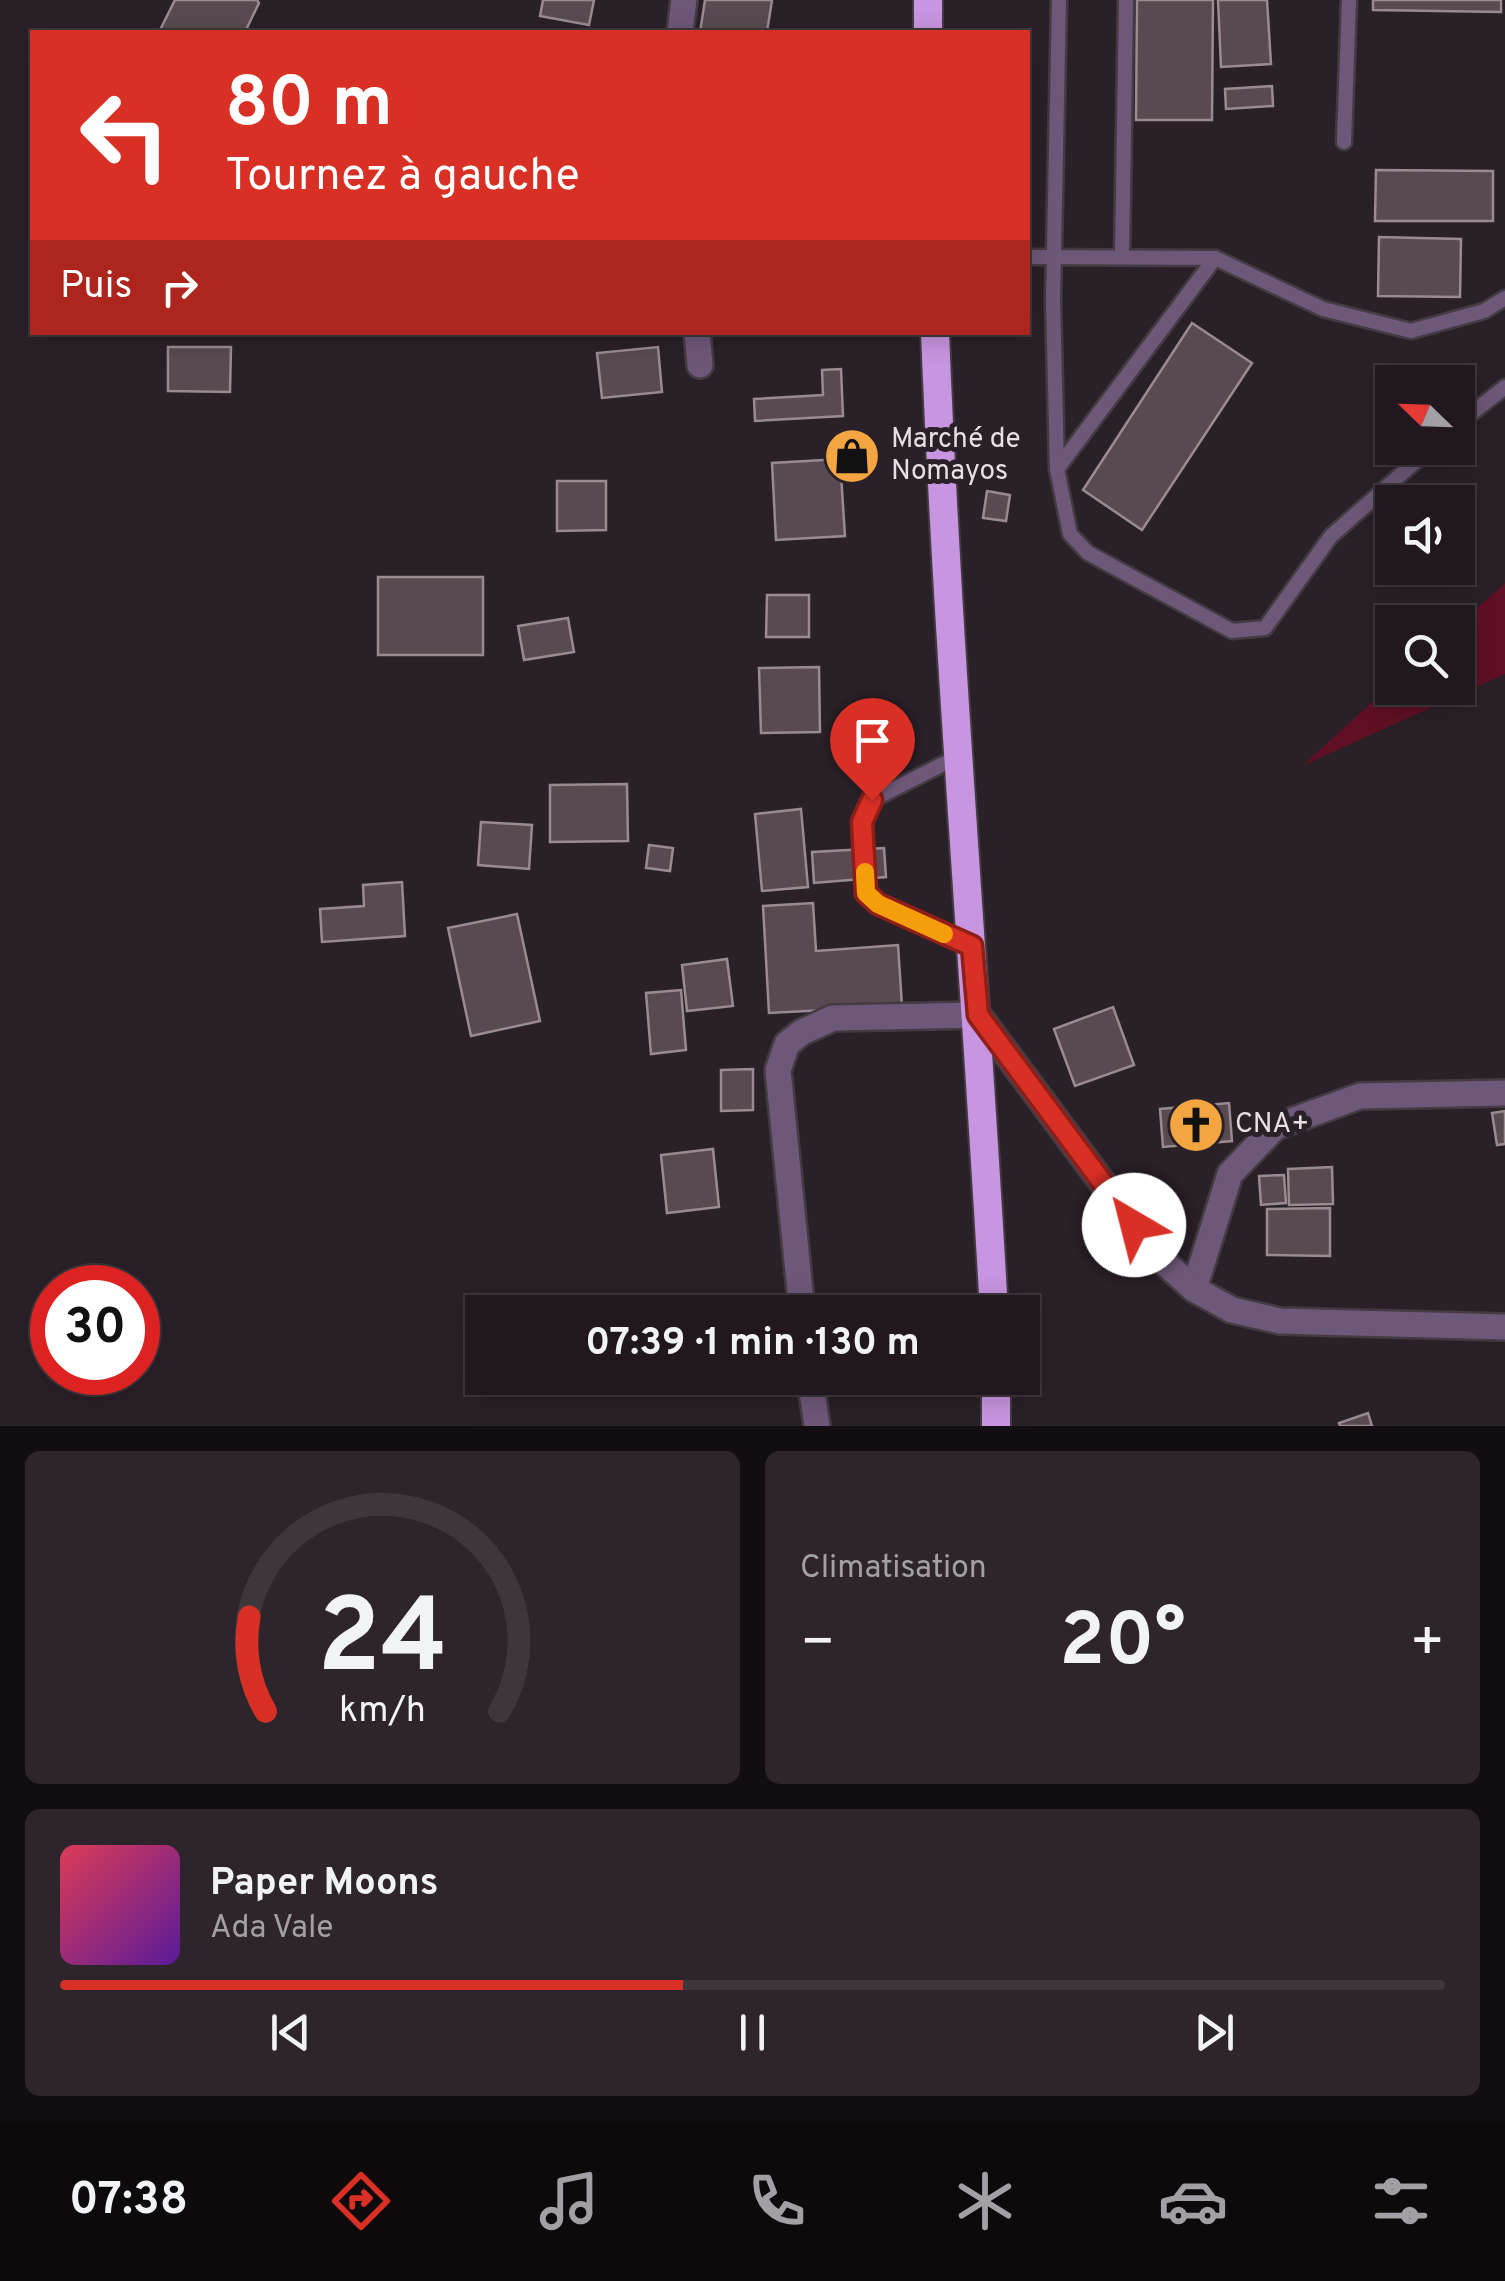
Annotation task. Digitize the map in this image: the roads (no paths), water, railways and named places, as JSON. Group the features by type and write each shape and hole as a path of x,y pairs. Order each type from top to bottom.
{"highway":[{"path":"928,0 928,30"},
{"path":"935,335 957,757 978,1015 993,1295"},
{"path":"996,1395 996,1426"}],"street":[{"path":"680,30 684,0"},
{"path":"697,335 700,365"},
{"path":"800,1295 778,1070 787,1044 802,1032 833,1018 978,1015 1156,1255 1194,1289 1232,1310 1280,1320 1505,1327"},
{"path":"1194,1289 1230,1174 1275,1127 1360,1096 1505,1092"},
{"path":"812,1395 816,1426"}],"lane":[{"path":"1059,0 1054,258 1057,469 1070,534 1088,553 1232,631 1265,628 1331,536 1412,465"},
{"path":"1122,256 1126,0"},
{"path":"1344,142 1349,0"},
{"path":"1030,257 1215,258 1323,309 1411,331 1484,311 1505,298"},
{"path":"1057,469 1215,258"},
{"path":"1475,410 1505,386"},
{"path":"957,757 872,800 862,822 866,893 878,904 972,946"}],"place":[{"name":"Marché de Nomayos","path":"852,456"},
{"name":"CNA+","path":"1196,1125"}]}
